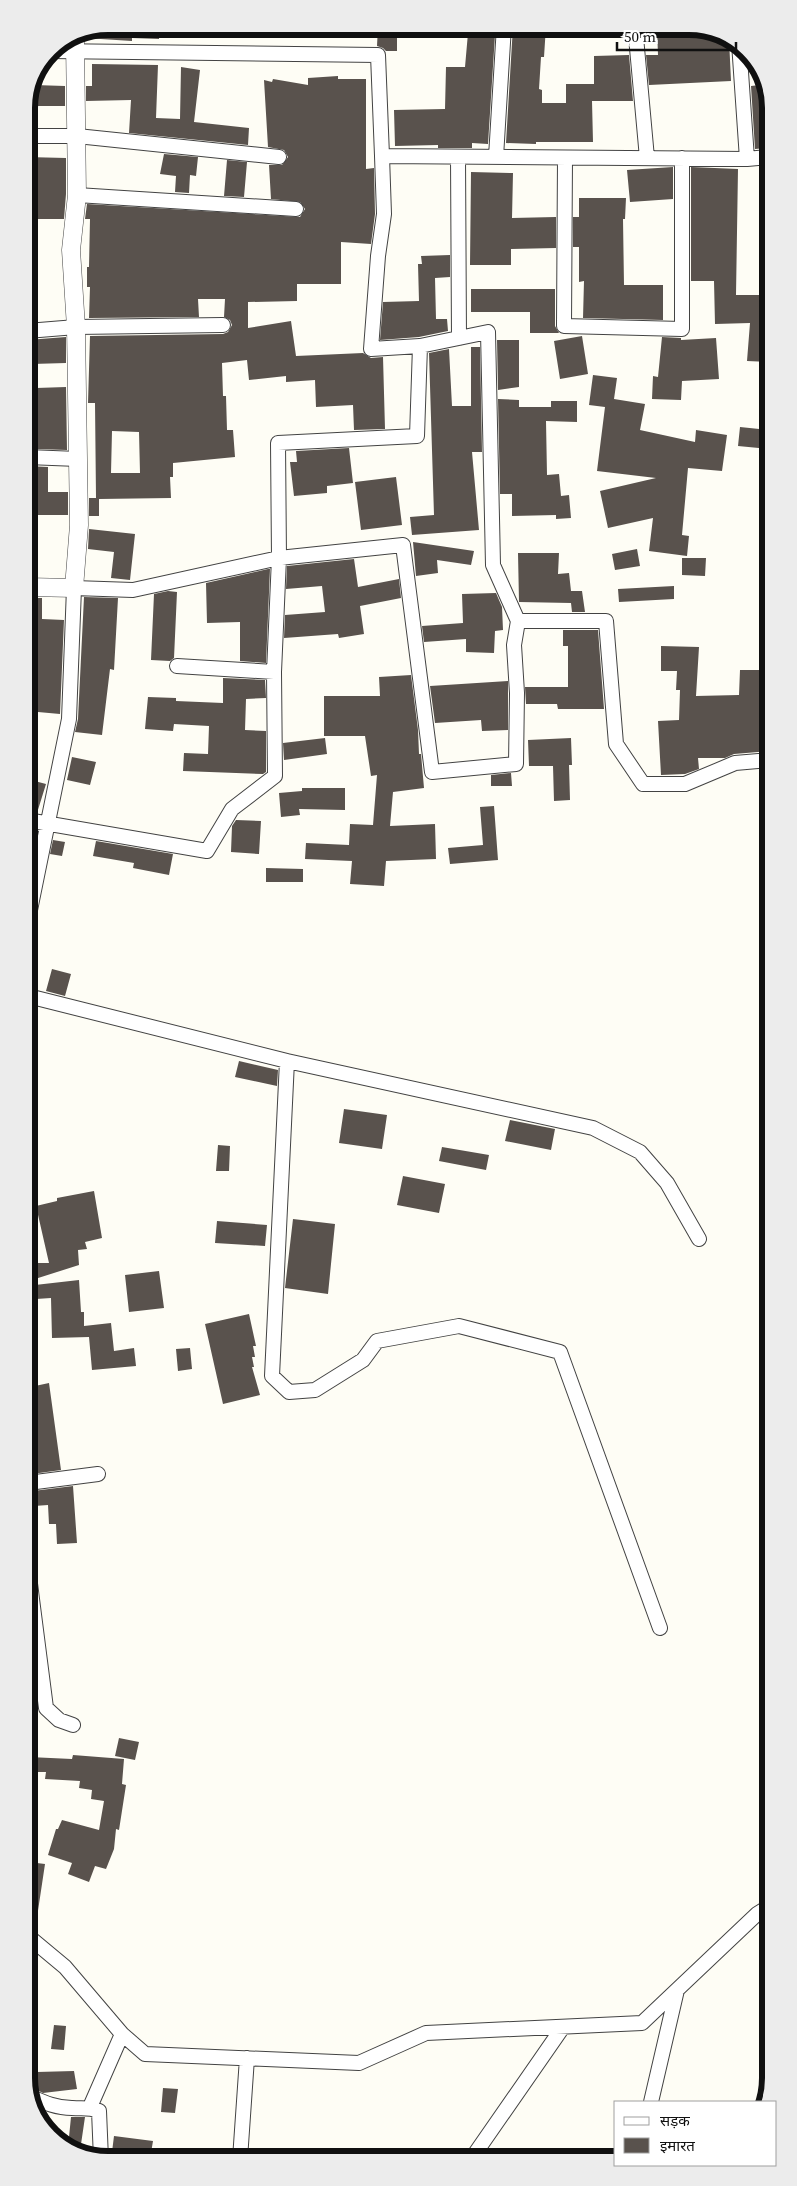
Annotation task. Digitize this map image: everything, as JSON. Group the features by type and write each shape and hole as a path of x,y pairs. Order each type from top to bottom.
{"street":[{"path":"496,157 503,35"},
{"path":"636,35 646,158"},
{"path":"35,587 74,588 133,590 279,558 403,545 432,772 516,764 514,645 518,621 493,565 488,332 420,346 371,348 378,256 384,214 378,55 75,46 77,195 71,250 76,327 79,525 74,588 69,719 35,886"},
{"path":"740,56 747,159"},
{"path":"35,136 77,136 279,157"},
{"path":"382,156 762,158"},
{"path":"458,157 459,338"},
{"path":"565,158 564,326 682,329 682,158"},
{"path":"77,195 296,209"},
{"path":"35,330 76,327 223,326"},
{"path":"35,821 206,850 232,809 275,776 274,672 279,558 278,442 417,436 420,346"},
{"path":"35,457 78,459"},
{"path":"518,621 606,621 616,744 643,784 685,784 734,763 762,761"},
{"path":"177,666 274,672"},
{"path":"35,998 287,1061 594,1128 640,1152 667,1183 699,1240"},
{"path":"287,1061 272,1376 289,1392 315,1390 362,1360 377,1341 459,1326 560,1352 660,1628"},
{"path":"35,1482 98,1474"},
{"path":"35,1622 46,1708 59,1720 73,1725"},
{"path":"35,1942 65,1967 122,2034 145,2054 359,2063 426,2033 642,2023 762,1911"},
{"path":"651,2101 676,1990"},
{"path":"477,2151 564,2026"},
{"path":"90,2107 122,2034"},
{"path":"241,2151 247,2058"},
{"path":"38,2100 54,2106 71,2108 90,2107 99,2111 101,2151"}],"building":[{"path":"108,35 159,35 159,39 132,38 132,41 88,38"},
{"path":"378,35 397,35 397,51 386,51 377,46"},
{"path":"468,35 495,35 488,144 472,143 472,148 438,148 438,145 395,146 394,110 445,109 446,67 465,67"},
{"path":"512,35 545,35 544,57 541,57 539,89 542,90 542,103 566,103 566,84 594,84 594,56 629,55 633,101 592,101 593,142 506,143"},
{"path":"657,35 703,36 729,47 731,81 649,85 646,55 658,55"},
{"path":"92,64 158,65 156,118 180,119 181,67 200,70 194,122 249,128 248,145 129,133 131,100 86,101 86,86 92,86"},
{"path":"338,76 338,79 366,79 366,169 374,168 375,214 371,244 341,242 341,284 297,284 297,301 248,302 248,328 291,321 296,356 363,353 371,358 383,357 385,429 354,430 353,405 316,407 315,380 286,382 286,376 249,380 247,360 222,363 223,396 226,396 227,430 233,430 235,457 173,463 173,477 170,477 171,498 99,499 99,516 89,516 89,498 96,498 95,403 88,403 90,336 223,334 228,332 232,325 230,320 224,317 225,299 198,299 199,317 89,318 90,287 87,287 87,267 89,267 90,219 85,219 87,204 300,217 305,209 300,202 271,199 269,165 282,165 288,157 284,150 268,147 264,80 272,82 273,79 308,85 308,78","holes":["112,431 139,432 140,473 111,473"]},
{"path":"38,85 65,86 65,106 35,106"},
{"path":"758,85 760,89 762,148 755,149 751,86"},
{"path":"164,154 198,157 196,176 190,175 189,193 175,192 176,176 160,174"},
{"path":"35,157 66,158 64,219 38,219 38,204 35,204"},
{"path":"227,160 247,162 244,197 224,196"},
{"path":"673,167 673,199 630,202 627,170"},
{"path":"691,167 738,169 736,295 762,295 762,362 747,361 750,323 715,324 714,281 691,281"},
{"path":"471,172 513,173 512,218 556,217 556,248 511,249 511,265 470,265"},
{"path":"579,198 626,198 625,219 623,219 624,285 663,285 663,320 583,318 584,281 579,282 579,247 573,247 573,217 579,217"},
{"path":"450,255 450,277 435,278 436,319 447,319 448,331 419,337 380,340 383,302 419,301 418,264 422,264 421,256"},
{"path":"471,289 555,289 555,326 559,333 530,333 530,312 471,312"},
{"path":"582,336 588,374 560,379 554,341"},
{"path":"66,337 66,363 35,364 35,339"},
{"path":"662,337 681,338 681,340 716,338 719,379 682,381 681,400 652,399 653,376 658,377"},
{"path":"497,340 519,340 519,387 498,390"},
{"path":"471,347 480,347 482,452 472,452 479,530 412,535 410,517 434,515 429,353 449,349 452,406 471,406"},
{"path":"593,375 617,378 614,399 645,404 640,430 695,442 696,430 727,435 722,471 688,468 682,535 689,536 687,556 649,551 653,518 608,528 600,491 656,478 597,471 605,407 589,405"},
{"path":"66,387 67,450 36,449 36,388"},
{"path":"498,399 519,400 519,407 551,407 551,401 577,401 577,422 546,421 547,475 559,474 561,496 569,495 571,518 556,519 556,515 512,516 512,494 500,494"},
{"path":"740,427 762,429 762,448 738,446"},
{"path":"349,448 353,483 327,486 327,493 294,496 290,462 297,462 296,451"},
{"path":"35,466 48,467 48,492 68,492 68,515 35,515"},
{"path":"396,477 402,525 361,530 355,482"},
{"path":"89,529 135,534 130,580 111,578 114,552 88,549"},
{"path":"413,542 474,551 471,565 437,560 438,573 416,576"},
{"path":"637,549 640,566 615,570 612,554"},
{"path":"518,553 559,553 558,574 569,573 571,591 582,591 585,612 572,612 571,603 519,602"},
{"path":"682,558 706,558 705,576 682,575"},
{"path":"354,559 358,587 399,579 401,598 360,606 364,634 339,638 338,634 284,638 285,615 325,612 322,586 286,589 287,566"},
{"path":"270,569 266,663 240,661 240,622 207,623 206,583"},
{"path":"674,586 674,599 619,602 618,589"},
{"path":"168,591 177,592 174,658 170,661 151,660 154,594"},
{"path":"496,593 502,607 503,630 495,631 494,653 466,652 466,639 424,642 422,626 463,623 462,594"},
{"path":"84,597 118,598 114,670 110,669 102,735 75,732 78,719"},
{"path":"35,598 42,598 42,619 64,620 60,714 35,712"},
{"path":"563,630 598,630 604,709 558,709 557,704 526,704 525,687 568,687 568,646 563,646"},
{"path":"661,646 699,647 696,696 739,695 740,670 762,670 762,752 734,754 725,758 698,758 699,769 685,774 661,775 658,721 679,720 680,690 676,690 677,671 661,671"},
{"path":"411,675 424,788 393,792 390,826 435,824 436,859 386,861 384,886 350,884 352,861 305,859 306,843 349,845 350,824 373,825 377,775 371,776 365,736 324,736 324,696 380,696 379,677"},
{"path":"223,678 265,680 266,698 246,699 245,730 266,731 266,772 263,774 183,771 184,753 208,754 209,726 174,724 173,731 145,729 148,697 176,698 176,701 223,703"},
{"path":"508,681 508,730 482,731 481,720 435,723 430,686"},
{"path":"325,738 327,754 284,760 283,743"},
{"path":"571,738 572,765 569,765 570,800 554,801 553,766 529,766 528,740"},
{"path":"72,757 96,762 90,785 67,780"},
{"path":"511,773 512,786 491,786 491,775"},
{"path":"35,781 46,784 37,813 35,813"},
{"path":"302,788 345,788 345,810 299,809 300,815 281,817 279,793 302,791"},
{"path":"494,806 498,860 450,864 448,848 483,845 480,807"},
{"path":"236,820 261,821 259,854 231,852 232,826"},
{"path":"53,840 65,842 62,856 50,854"},
{"path":"96,841 173,854 169,875 133,868 134,863 93,856"},
{"path":"266,868 303,869 303,882 266,882"},
{"path":"52,969 71,974 65,996 46,991"},
{"path":"239,1061 278,1070 277,1086 235,1077"},
{"path":"344,1109 387,1115 382,1149 339,1143"},
{"path":"510,1120 555,1129 551,1150 505,1141"},
{"path":"218,1145 230,1146 229,1171 216,1171"},
{"path":"442,1147 489,1155 486,1170 439,1161"},
{"path":"403,1176 445,1184 439,1213 397,1205"},
{"path":"94,1191 102,1238 85,1242 87,1249 78,1250 79,1265 35,1279 35,1263 49,1263 36,1206 57,1201 57,1198"},
{"path":"293,1219 335,1224 328,1294 285,1288"},
{"path":"217,1221 267,1225 265,1246 215,1243"},
{"path":"159,1271 164,1308 129,1312 125,1275"},
{"path":"79,1280 81,1312 84,1312 84,1326 111,1323 114,1351 134,1348 136,1366 92,1370 89,1337 52,1338 51,1298 36,1299 35,1285"},
{"path":"249,1314 256,1346 253,1346 255,1357 252,1357 254,1367 252,1367 260,1395 223,1404 205,1324"},
{"path":"190,1348 192,1369 178,1371 176,1349"},
{"path":"49,1383 61,1470 35,1474 35,1386"},
{"path":"73,1486 77,1543 57,1544 56,1524 49,1524 48,1505 35,1506 35,1491"},
{"path":"119,1738 139,1742 135,1760 115,1756"},
{"path":"73,1755 124,1759 122,1784 126,1785 119,1830 116,1829 114,1849 106,1869 95,1866 89,1882 68,1874 72,1863 48,1855 56,1829 58,1829 62,1820 99,1830 104,1801 91,1799 92,1790 79,1788 80,1781 45,1779 46,1772 35,1772 35,1757 72,1759"},
{"path":"35,1863 45,1864 35,1924"},
{"path":"54,2025 66,2026 64,2050 51,2049"},
{"path":"74,2071 77,2089 43,2093 37,2090 37,2072"},
{"path":"163,2088 178,2089 175,2113 161,2112"},
{"path":"71,2117 85,2117 81,2146 69,2140"},
{"path":"114,2136 153,2141 151,2151 112,2151"}]}
